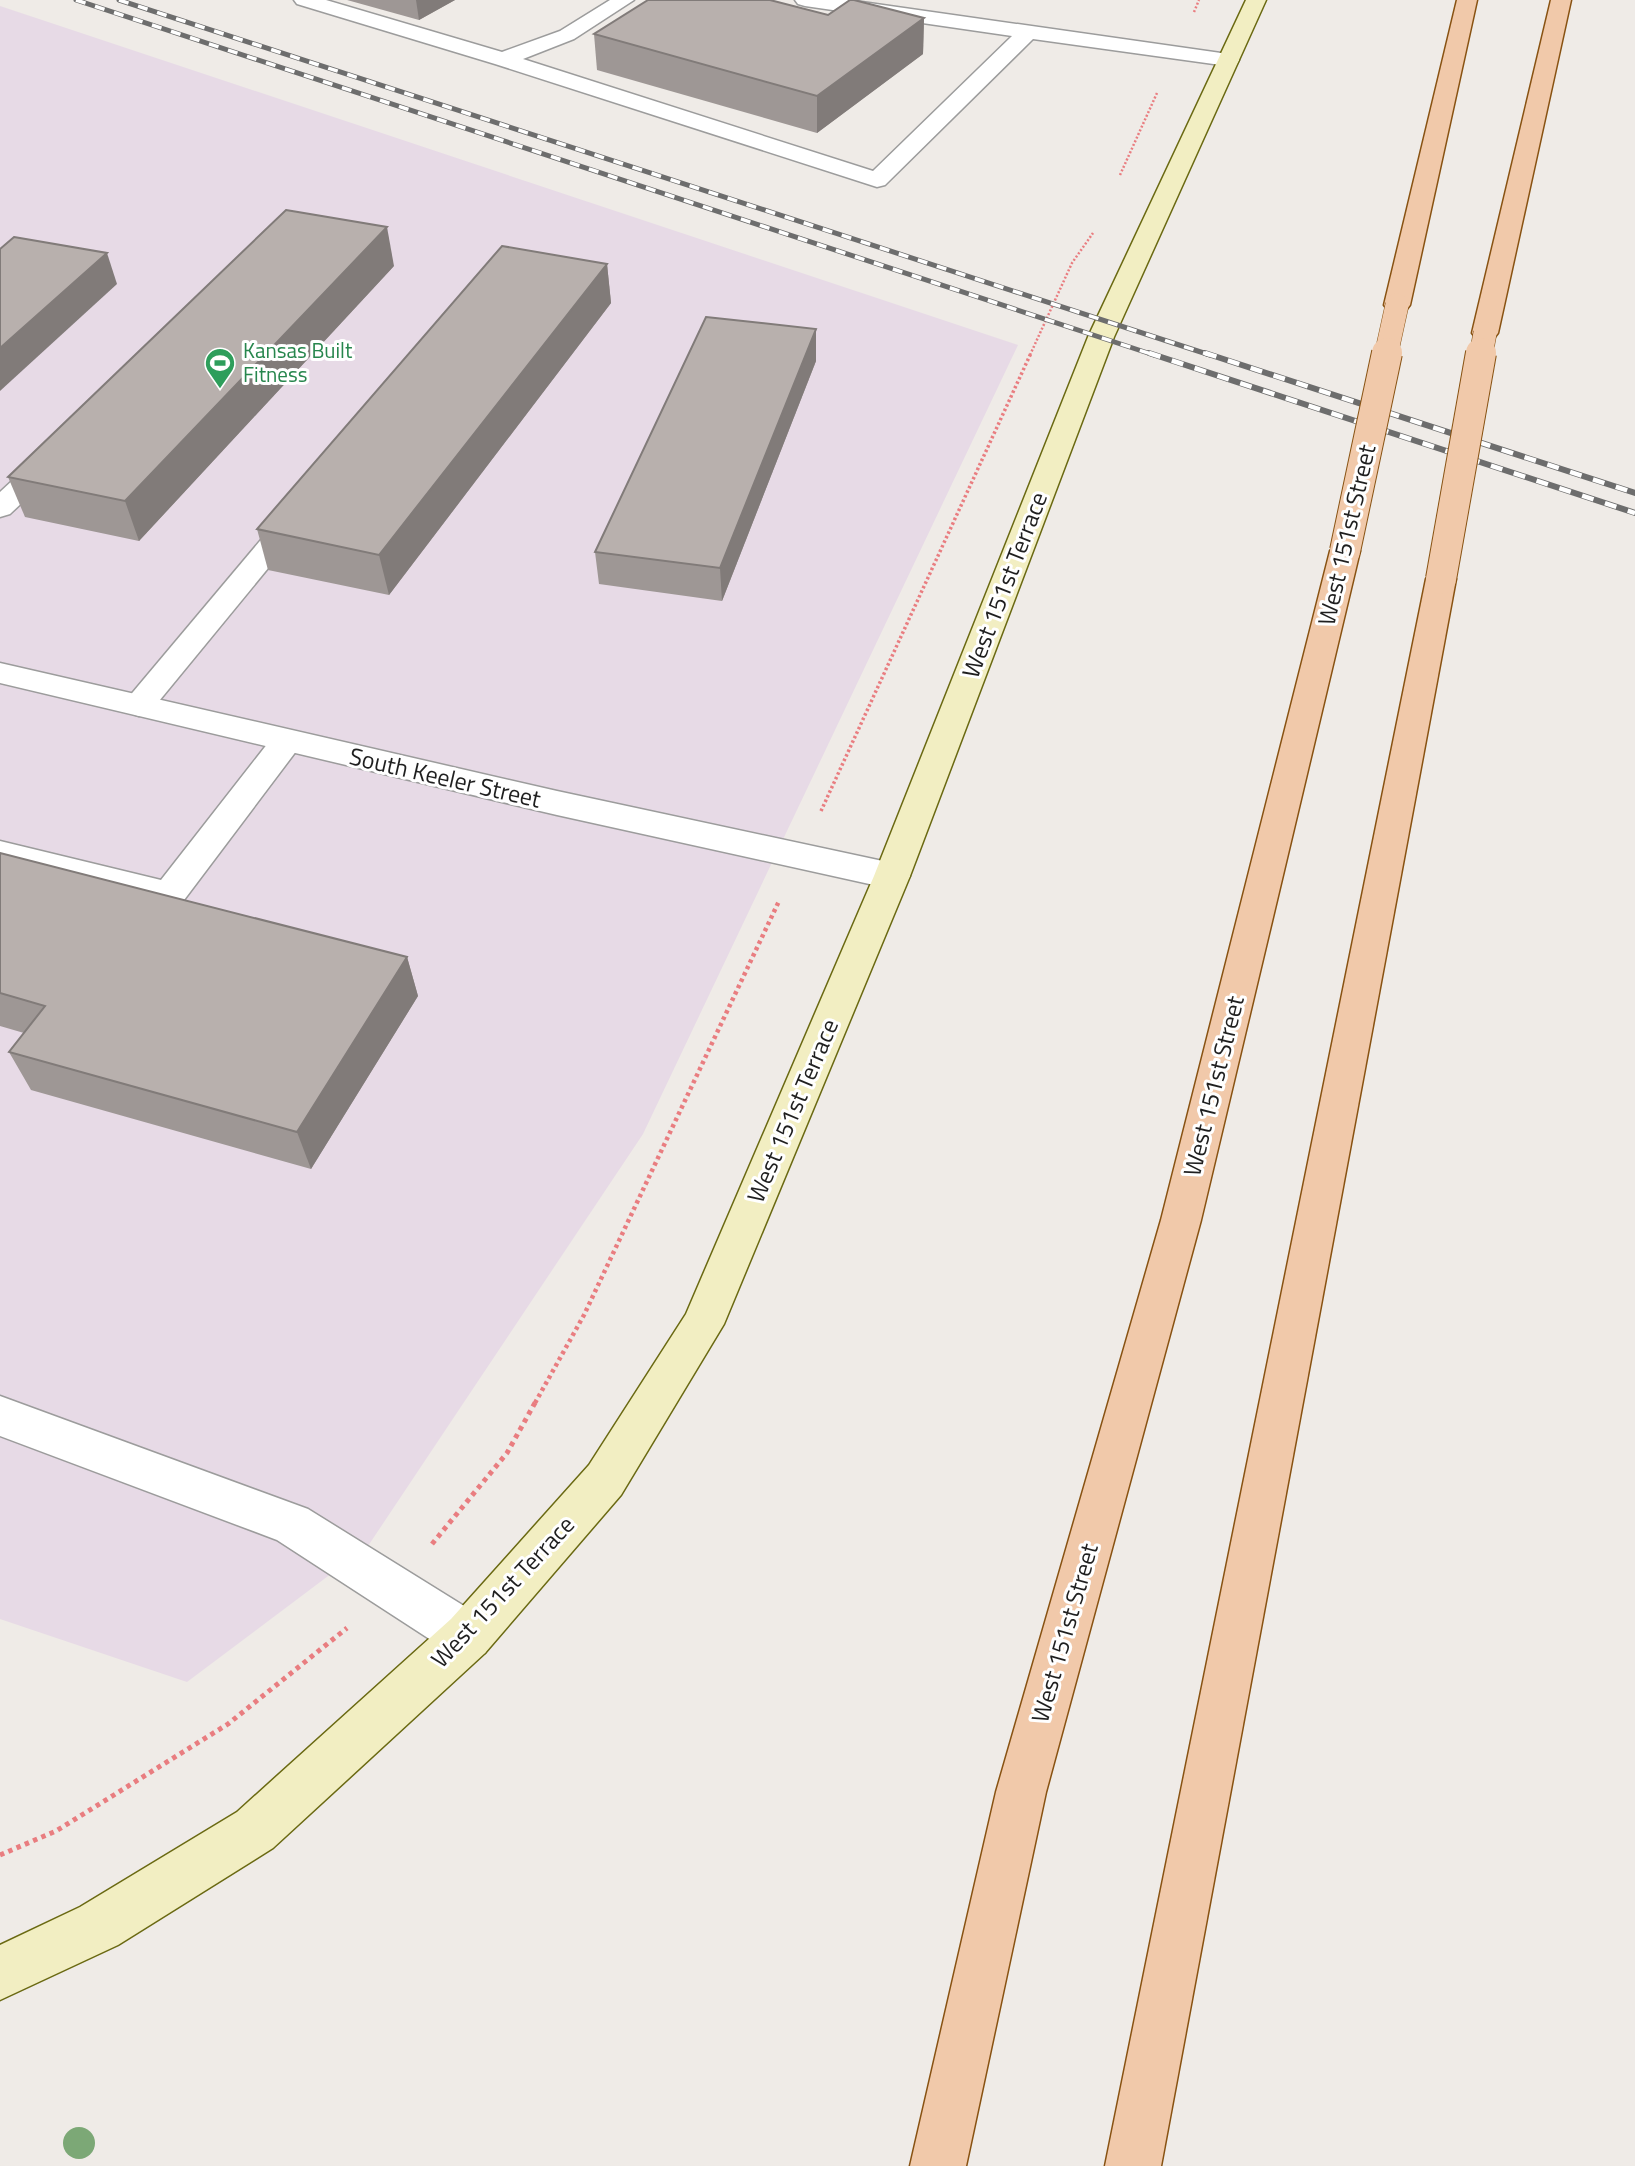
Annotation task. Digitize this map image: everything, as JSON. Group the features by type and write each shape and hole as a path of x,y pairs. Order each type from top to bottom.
{"main road":[{"name":"West 151st Street","path":"939,2166 1021,1792 1181,1220 1345,551 1397,305 1467,0"},
{"path":"1133,2166 1441,579 1485,333 1561,0"}],"street":[{"path":"304,0 502,59 877,180 1028,33"},
{"path":"502,59 567,35 624,0"},
{"path":"805,0 1228,60"},
{"name":"West 151st Terrace","path":"0,1973 99,1926 255,1830 468,1636 605,1480 703,1324 892,876 1101,337 1256,0"},
{"path":"0,508 70,442"},
{"path":"139,705 315,494"},
{"name":"South Keeler Street","path":"0,673 287,743 892,876"},
{"path":"0,853 169,895 287,743"},
{"path":"0,1416 292,1524 468,1636"}],"path":[{"path":"1115,185 1199,0"},
{"path":"0,1856 56,1831 228,1724 394,1591 507,1453 584,1315 800,857 1069,269 1093,233"}],"shaded area":[{"path":"0,6 1018,345 643,1134 368,1546 187,1682 0,1619"}],"building":[{"path":"648,0 770,0 828,15 854,0 924,18 817,96 594,34"},
{"path":"286,210 387,227 125,501 8,477"},
{"path":"14,237 107,253 0,348 0,249"},
{"path":"502,246 607,264 379,555 257,529"},
{"path":"706,317 816,329 720,568 595,552"},
{"path":"0,853 407,957 297,1132 9,1052 45,1006 0,993"}],"railway":[{"path":"76,0 1154,355"},
{"path":"119,0 1210,355"},
{"path":"1149,353 1635,513"},
{"path":"1205,353 1635,493"}],"place":[{"name":"Kansas Built Fitness","path":"220,390"}]}
